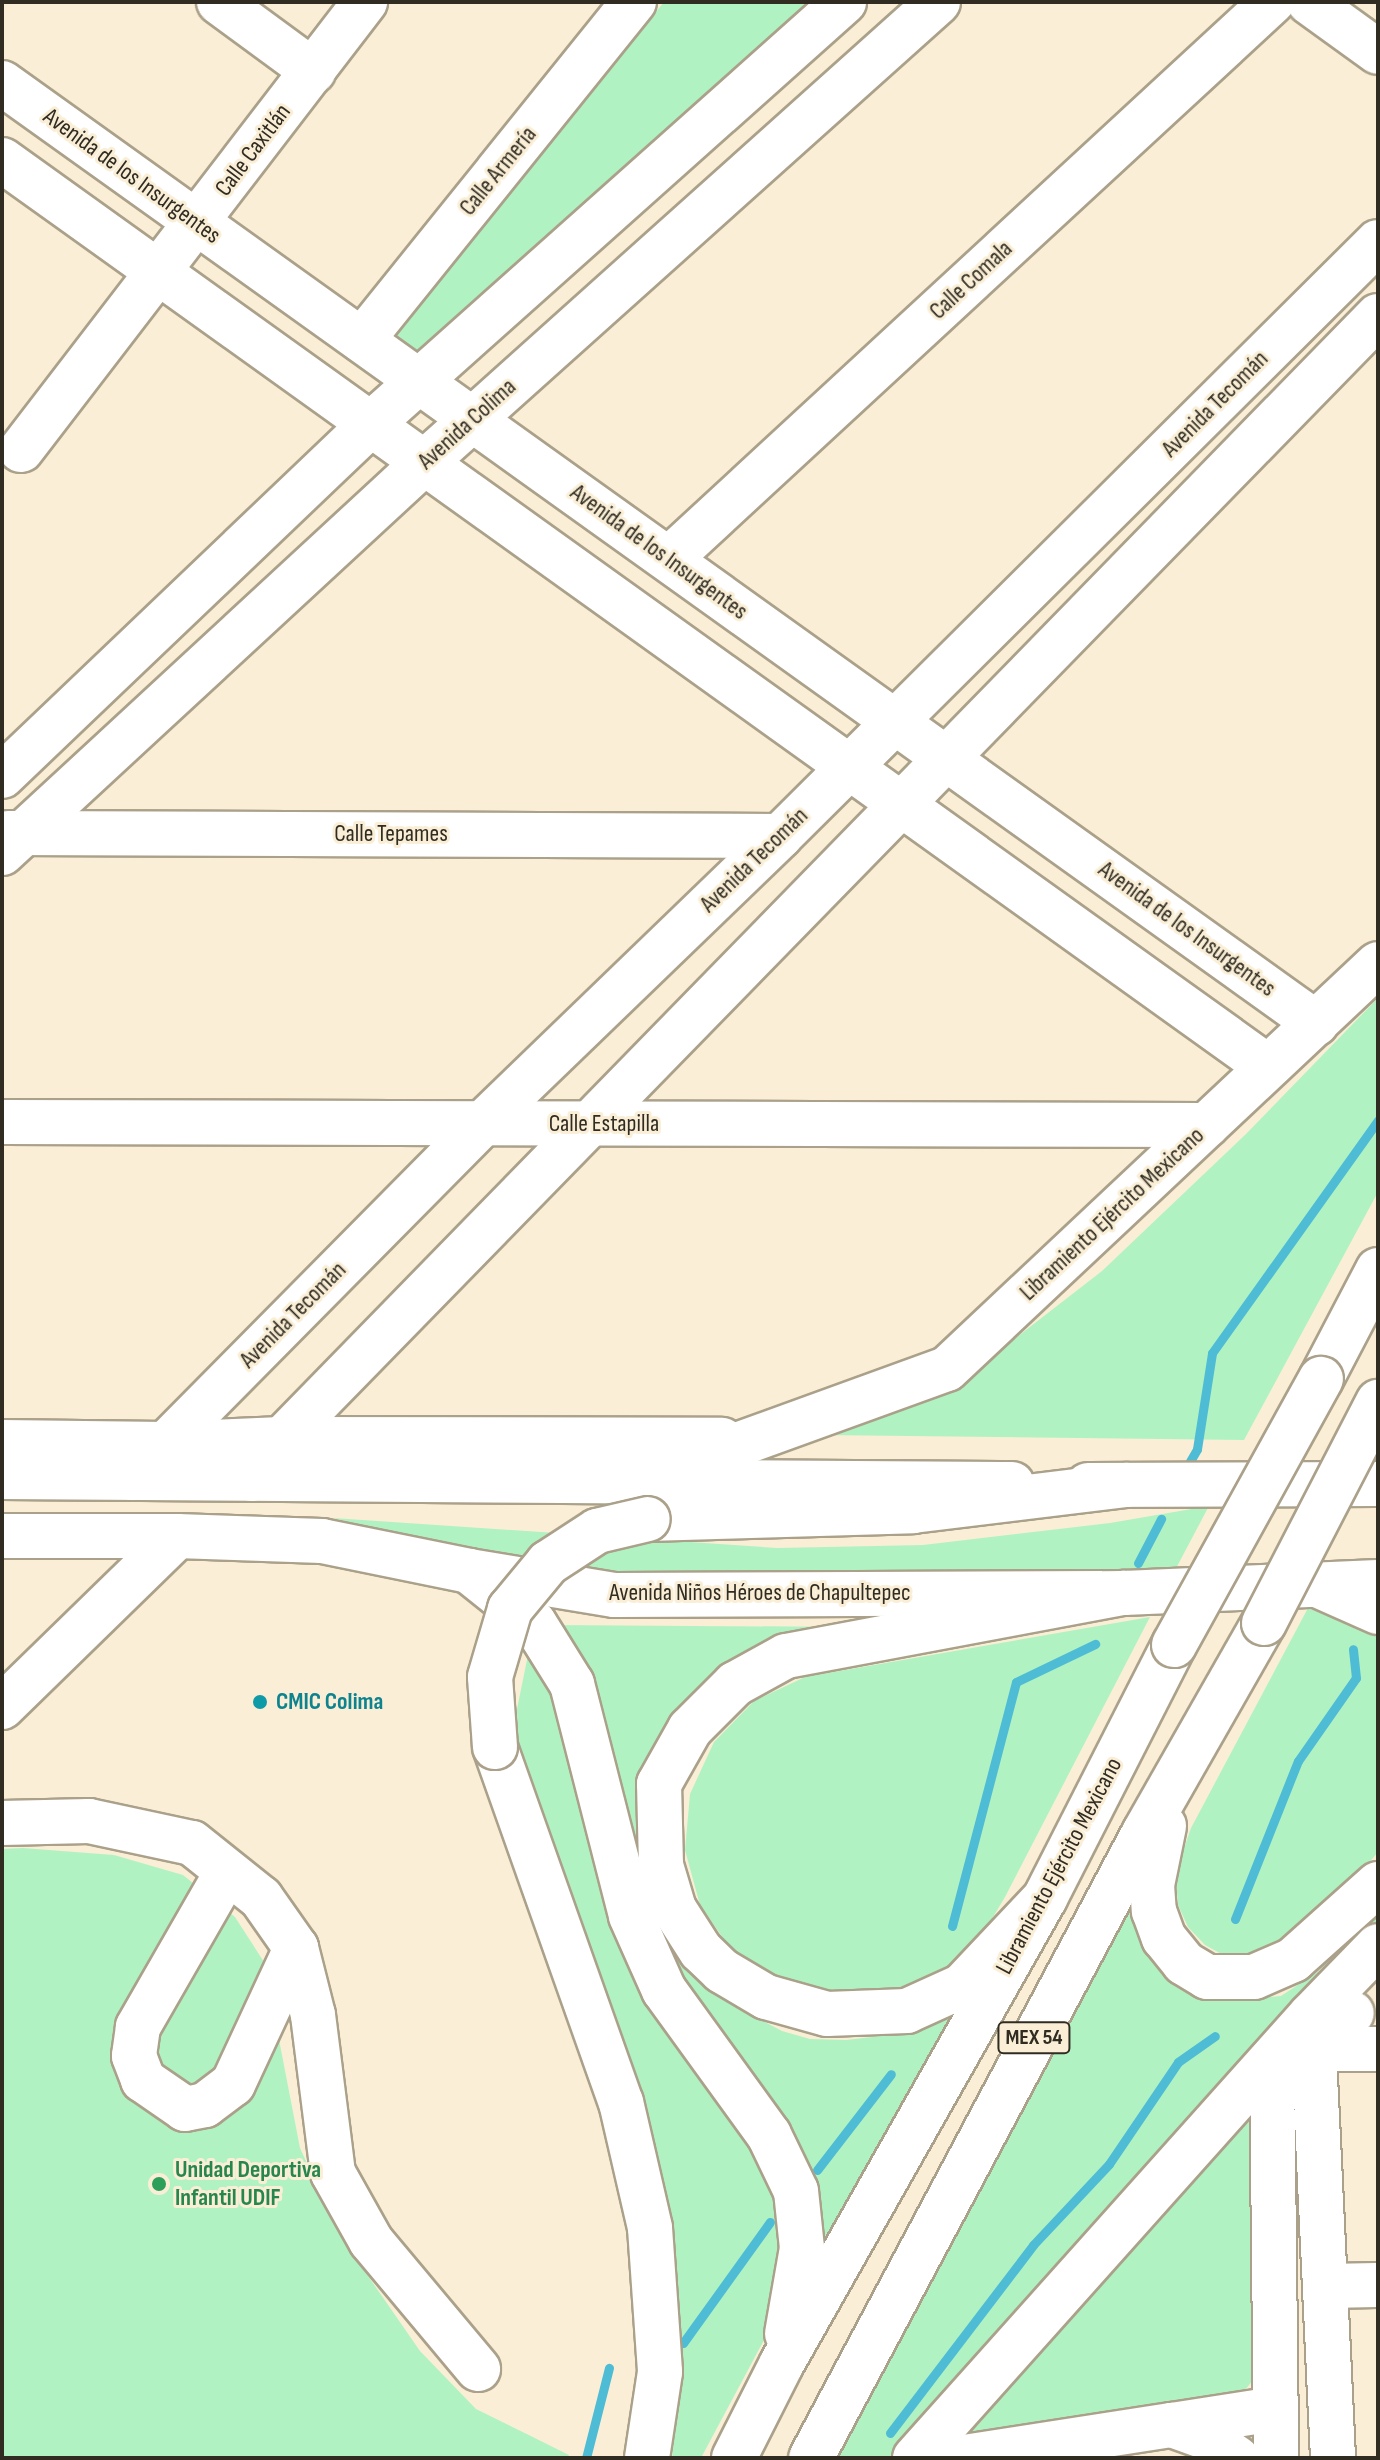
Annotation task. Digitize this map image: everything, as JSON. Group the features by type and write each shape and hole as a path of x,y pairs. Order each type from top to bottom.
{"main road":[{"path":"219,2 313,71"},
{"name":"Calle Caxitlán","path":"8,448 160,273 365,2"},
{"name":"Calle Armería","path":"362,340 634,2"},
{"path":"2,776 371,424 844,2"},
{"name":"Avenida Colima","path":"9,840 938,2"},
{"name":"Calle Comala","path":"669,559 1272,2"},
{"path":"1309,2 1378,52"},
{"name":"Avenida de los Insurgentes","path":"2,83 1316,1023"},
{"path":"2,160 1268,1067"},
{"name":"Avenida Tecomán","path":"132,1478 483,1123 780,836 1378,242"},
{"path":"252,1479 282,1439 1378,316"},
{"name":"Calle Tepames","path":"9,840 780,836"},
{"path":"1095,941 1142,896"},
{"name":"Libramiento Ejército Mexicano","path":"642,1500 752,1440 947,1369 1378,964"},
{"name":"Calle Estapilla","path":"2,1122 1207,1125"},
{"name":"Libramiento Ejército Mexicano","path":"734,2458 782,2363 1045,1898 1174,1645 1378,1270"},
{"name":"MEX 54","path":"811,2458 1176,1775 1264,1623 1378,1402"},
{"path":"2,1442 165,1444 282,1439 752,1440"},
{"path":"2,1477 252,1479 913,1511 1126,1485 1378,1484"},
{"path":"642,1500 548,1563 510,1609 490,1677 495,1747 621,2102 650,2228 660,2372 647,2458"},
{"path":"2,1707 177,1536"},
{"name":"Avenida Niños Héroes de Chapultepec","path":"7,1545 177,1536 322,1541 469,1571 614,1595 1124,1593 1378,1582"},
{"path":"469,1571 534,1623 572,1684 631,1916 664,1990 769,2135 796,2191 802,2248 782,2363"},
{"path":"1315,1584 1378,1612"},
{"path":"1045,1898 962,1986 907,2011 827,2014 766,1997 722,1971 701,1951 674,1909 661,1865 659,1784 690,1729 735,1684 786,1656 1124,1593"},
{"path":"1176,1775 1155,1862 1152,1885 1154,1911 1164,1938 1184,1963 1207,1977 1254,1977 1293,1960 1378,1884"},
{"path":"2,1823 89,1821 192,1843 261,1898 296,1948 313,2015 333,2173 371,2241 478,2369"},
{"path":"227,1872 138,2027 134,2056 143,2080 185,2109 205,2105 233,2084 296,1948"},
{"path":"915,2458 1378,1946"},
{"path":"1333,2458 1314,2049 1378,1987"},
{"path":"1272,2061 1314,2049 1378,2049"},
{"path":"1272,2061 1276,2458"},
{"path":"1327,2286 1378,2285"},
{"path":"958,2458 1275,2409"},
{"path":"1172,2425 1207,2438 1237,2458"},
{"path":"1049,2458 1096,2435"}],"green space":[{"path":"664,2 823,2 419,369 384,344"},
{"path":"1378,998 1378,1192 1244,1440 821,1435 963,1379 1102,1271 1246,1134"},
{"path":"1209,1506 1173,1574 628,1578 498,1560 333,1518 777,1548 923,1545 1110,1523"},
{"path":"1308,1608 1378,1635 1378,1852 1314,1928 1275,1957 1227,1957 1205,1945 1188,1927 1178,1905 1176,1881 1181,1857 1191,1828"},
{"path":"1150,1617 1005,1897 978,1942 938,1976 890,1996 833,2000 778,1984 732,1951 700,1905 685,1850 690,1794 714,1742 754,1701 805,1677"},
{"path":"550,1625 860,1627 810,1637 647,1803 722,1996 750,2014 782,2031 810,2039 846,2040 915,2032 967,2006 822,2255 817,2189 660,1952 617,1790 610,1739 594,1681 571,1639"},
{"path":"529,1650 546,1667 614,1937 641,1991 754,2136 786,2221 773,2323 701,2458 672,2458 677,2408 674,2338 518,1763 517,1709"},
{"name":"Unidad Deportiva Infantil UDIF","path":"2,1849 114,1855 183,1875 235,1917 264,1962 300,2148 341,2237 420,2351 476,2409 569,2455 567,2458 2,2458"},
{"path":"1138,1891 1250,1999 1281,1996 1319,1971 1378,1907 1378,1933 894,2458 826,2458"},
{"path":"1237,2117 1253,2123 1254,2379 1245,2390 1220,2403 971,2437 970,2423"}],"waterway":[{"path":"1189,1463 1197,1449 1212,1353 1378,1120"},
{"path":"1138,1563 1161,1519"},
{"path":"952,1926 1016,1682 1095,1644"},
{"path":"1235,1919 1298,1761 1356,1678 1353,1649"},
{"path":"890,2433 1033,2245 1109,2164 1178,2062 1215,2036"},
{"path":"817,2170 891,2074"},
{"path":"683,2343 770,2222"},
{"path":"586,2458 609,2368"}],"place":[{"name":"CMIC Colima","path":"260,1702"},
{"name":"Unidad Deportiva Infantil UDIF","path":"159,2184"}]}
